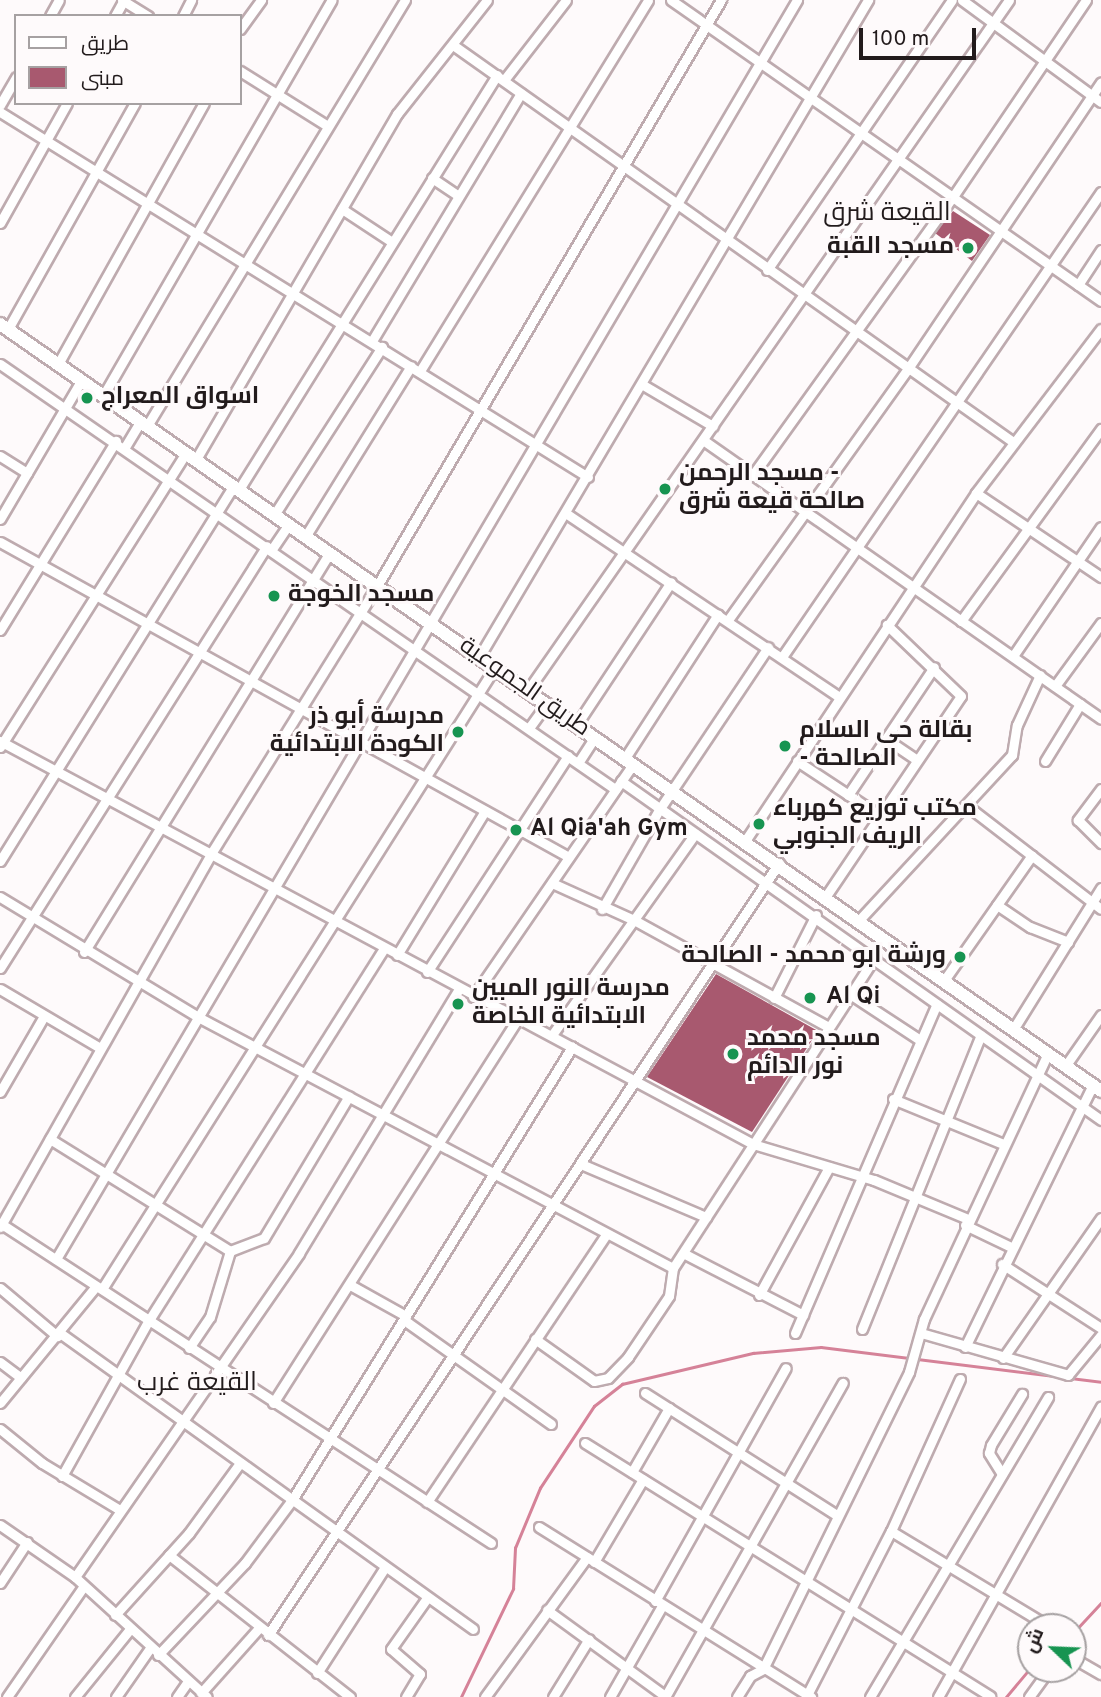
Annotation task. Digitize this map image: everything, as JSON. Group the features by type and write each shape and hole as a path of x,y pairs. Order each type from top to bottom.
{"main road":[{"name":"طريق الجموعية","path":"4,327 860,919 1097,1088"}],"street":[{"path":"123,0 145,14"},
{"path":"242,26 261,0"},
{"path":"103,396 332,0"},
{"path":"125,447 144,424 245,263 404,0"},
{"path":"486,0 403,105 294,291 190,457 170,479 1,744 160,824 458,990 519,1017 754,1144 861,1176 918,1197 1011,1247"},
{"path":"0,861 147,622 343,323 432,178 500,78 566,0"},
{"path":"305,537 416,369 648,0"},
{"path":"671,0 862,133 1000,234 1101,301"},
{"path":"491,1543 1,1225 212,852 362,612 721,0"},
{"path":"56,1259 358,739 415,648 797,0"},
{"path":"479,657 567,514 868,0"},
{"path":"767,270 953,0"},
{"path":"962,0 1045,58 1101,102"},
{"path":"528,690 1009,0"},
{"path":"752,476 952,198 1086,0"},
{"path":"453,45 907,370 1013,442"},
{"path":"242,72 326,125"},
{"path":"0,105 14,80"},
{"path":"728,620 907,370 1101,82"},
{"path":"372,341 521,93"},
{"path":"0,223 66,105"},
{"path":"4,327 134,105"},
{"path":"58,364 146,202 203,105"},
{"path":"0,112 294,291 587,477"},
{"path":"432,178 459,196"},
{"path":"782,657 856,546 1052,268 1101,192"},
{"path":"342,209 392,242"},
{"path":"1078,285 1101,250"},
{"path":"745,841 976,493 1101,330"},
{"path":"274,515 382,347"},
{"path":"1,366 218,511 568,757 659,810 765,883 817,915 1101,1121"},
{"path":"0,519 81,381"},
{"path":"643,385 713,426"},
{"path":"961,621 1026,527 1101,429"},
{"path":"702,440 1101,719"},
{"path":"0,630 116,441"},
{"path":"0,456 27,473"},
{"path":"976,493 1101,577"},
{"path":"567,514 839,697"},
{"path":"0,968 34,919 197,651 269,547 288,525"},
{"path":"1013,656 1101,527"},
{"path":"0,542 303,707 569,857"},
{"path":"84,952 329,552"},
{"path":"577,724 671,582"},
{"path":"473,998 618,785 629,761 718,614"},
{"path":"1055,686 1101,623"},
{"path":"826,896 961,696 934,667 887,625"},
{"path":"602,909 659,810 768,647"},
{"path":"0,1403 99,1288 427,779 495,667"},
{"path":"848,795 934,667"},
{"path":"860,919 1012,755 1017,725 1040,675"},
{"path":"529,728 547,703"},
{"path":"1045,761 1080,704"},
{"path":"578,763 596,737"},
{"path":"886,739 917,760"},
{"path":"428,972 568,757"},
{"path":"797,761 879,815"},
{"path":"1101,789 1078,820 1101,843"},
{"path":"966,804 1101,909"},
{"path":"397,955 485,811"},
{"path":"552,1035 695,834"},
{"path":"945,979 1032,855"},
{"path":"268,1635 555,1207 580,1164 779,863"},
{"path":"552,883 602,909 634,920 829,1027"},
{"path":"1014,1028 1101,888"},
{"path":"0,897 84,952 198,1017 439,1147 673,1268"},
{"path":"997,905 1030,927 1068,942"},
{"path":"774,998 817,915"},
{"path":"62,1476 149,1320 307,1074 384,948"},
{"path":"535,1339 602,1382 656,1319 672,1288 673,1268 685,1254 706,1217 875,957"},
{"path":"0,989 100,1048"},
{"path":"75,1577 386,1117 458,990"},
{"path":"850,994 920,1040"},
{"path":"795,1333 893,1099 937,1004"},
{"path":"1066,1065 1101,1015"},
{"path":"0,1092 44,1016"},
{"path":"273,1403 352,1286 519,1017"},
{"path":"862,1329 918,1197 981,1035"},
{"path":"116,1697 154,1652 217,1594 292,1500 572,1047"},
{"path":"737,1697 750,1676 763,1669 807,1580 835,1514 909,1372 921,1333 967,1222 1048,1053"},
{"path":"965,1347 1002,1264 1083,1107 1097,1088"},
{"path":"230,1251 264,1238 349,1097"},
{"path":"893,1099 1003,1144"},
{"path":"50,1139 230,1251"},
{"path":"580,1164 706,1217"},
{"path":"759,1295 829,1167"},
{"path":"1003,1359 1047,1291 1101,1218"},
{"path":"427,1502 606,1235"},
{"path":"189,1348 210,1317 230,1251"},
{"path":"685,1254 759,1295 803,1315"},
{"path":"1002,1264 1101,1328"},
{"path":"352,1286 405,1318 551,1424"},
{"path":"0,1288 59,1335 472,1629"},
{"path":"921,1333 1003,1359 1070,1374 1101,1335"},
{"path":"0,1362 21,1378"},
{"path":"610,1697 627,1669 738,1452 786,1368"},
{"path":"540,1527 808,1696 891,1531 960,1379"},
{"path":"547,1610 665,1696 842,1383"},
{"path":"645,1393 835,1514"},
{"path":"1002,1474 989,1453 990,1445 1023,1394"},
{"path":"870,1697 901,1639 1048,1396"},
{"path":"938,1697 1101,1407"},
{"path":"632,1472 669,1408"},
{"path":"0,1429 62,1476 120,1510"},
{"path":"585,1443 990,1696"},
{"path":"115,1615 169,1555 240,1463"},
{"path":"485,1697 547,1610 591,1560 643,1479"},
{"path":"0,1525 75,1577 204,1695 259,1628"},
{"path":"891,1531 1028,1613"},
{"path":"0,1583 27,1542"},
{"path":"169,1555 350,1697"},
{"path":"317,1673 385,1567"},
{"path":"7,1697 84,1586"},
{"path":"407,1697 420,1674 391,1649 427,1598"},
{"path":"75,1697 130,1629"},
{"path":"553,1697 589,1639"},
{"path":"177,1697 188,1681"}],"building":[{"name":"مسجد القبة","path":"953,211 990,235 972,261 935,233"},
{"name":"مسجد محمد نور الدائم","path":"716,974 818,1031 752,1132 647,1077"}],"waterway":[{"path":"461,1697 513,1589 515,1548 540,1488 594,1406 622,1384 753,1353 821,1347 1101,1382"},
{"path":"1087,1618 1101,1603"},
{"path":"1006,1697 1018,1683"}],"place":[{"name":"مسجد القبة","path":"968,248"},
{"name":"اسواق المعراج","path":"87,398"},
{"name":"مسجد الرحمن - صالحة قيعة شرق","path":"665,489"},
{"name":"مسجد الخوجة","path":"274,596"},
{"name":"مدرسة أبو ذر الكودة الابتدائية","path":"458,732"},
{"name":"بقالة حي السلام - الصالحة","path":"785,746"},
{"name":"مكتب توزيع كهرباء الريف الجنوبي","path":"759,824"},
{"name":"Al Qia'ah Gym","path":"516,830"},
{"name":"ورشة ابو محمد - الصالحة","path":"960,957"},
{"name":"Al Qi","path":"810,998"},
{"name":"مدرسة النور المبين الابتدائية الخاصة","path":"458,1004"},
{"name":"مسجد محمد نور الدائم","path":"733,1054"}],"district":[{"name":"القيعة شرق","path":"887,214"},
{"name":"القيعة غرب","path":"197,1384"}]}
